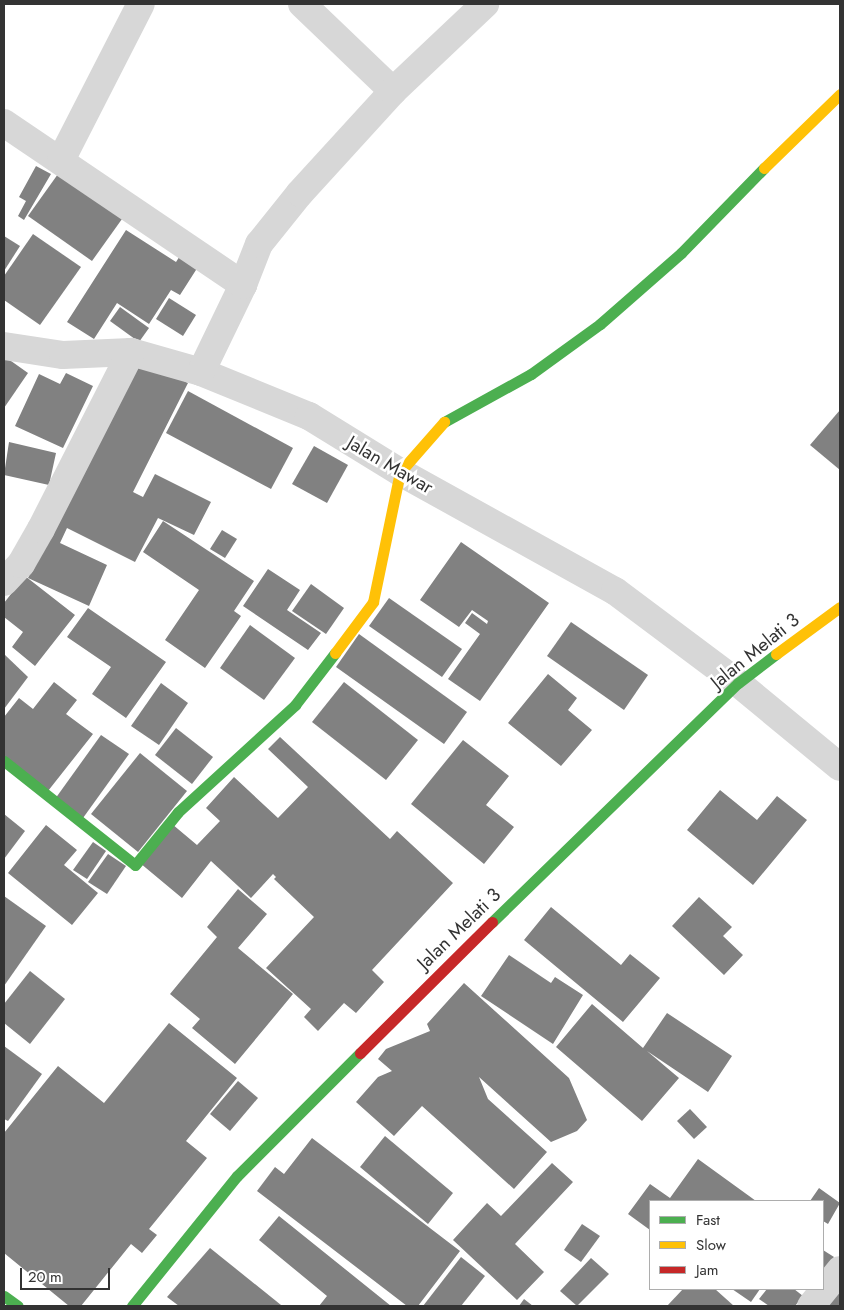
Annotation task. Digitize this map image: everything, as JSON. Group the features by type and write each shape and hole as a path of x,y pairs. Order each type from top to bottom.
{"street":[{"path":"61,160 142,4"},
{"path":"302,4 393,91"},
{"path":"201,372 243,285 258,244 300,192 393,91 485,4"},
{"path":"4,761 134,865 178,812 295,705 372,602 400,472 446,420 531,374 600,324 681,253 791,140 840,94"},
{"path":"4,123 243,285"},
{"name":"Jalan Mawar","path":"4,346 63,355 131,352 201,372 309,416 400,472 616,591 738,683 840,767"},
{"path":"4,582 21,564 41,529 131,352"},
{"name":"Jalan Melati 3","path":"132,1306 149,1280 237,1176 437,975 738,683 840,607"},
{"path":"824,1290 840,1270"},
{"path":"811,1306 824,1290"},
{"path":"4,1296 18,1306"}],"building":[{"path":"36,166 51,174 24,220 18,216 26,201 19,197"},
{"path":"58,174 122,219 92,261 28,216"},
{"path":"126,230 176,262 185,248 203,259 180,295 171,290 149,324 117,303 94,339 67,322"},
{"path":"33,234 81,267 40,325 4,300 4,276"},
{"path":"4,236 20,246 4,271"},
{"path":"169,298 196,315 183,336 156,319"},
{"path":"120,307 149,328 139,342 110,321"},
{"path":"4,356 28,373 4,408"},
{"path":"140,359 188,383 133,492 143,497 155,474 211,502 194,535 158,518 135,562 67,528 60,543 107,565 89,606 28,578 55,520"},
{"path":"66,373 93,386 63,448 15,426 39,374 60,384"},
{"path":"188,391 293,448 271,489 166,433"},
{"path":"840,410 840,470 810,445"},
{"path":"9,442 56,453 49,485 4,475"},
{"path":"314,446 348,465 327,503 292,484"},
{"path":"163,521 254,581 234,611 241,616 205,668 165,640 199,590 143,552"},
{"path":"222,530 237,539 225,558 210,549"},
{"path":"461,542 549,603 480,701 448,679 480,634 465,623 472,613 487,624 488,621 472,610 459,627 420,600"},
{"path":"268,569 300,590 287,610 321,633 308,650 243,606"},
{"path":"25,576 75,615 35,666 12,647 23,632 4,617 4,603"},
{"path":"311,584 344,608 326,634 292,611"},
{"path":"389,598 462,649 442,677 369,626"},
{"path":"88,608 166,662 126,718 92,694 111,667 67,637"},
{"path":"571,622 648,675 624,710 547,656"},
{"path":"250,625 295,658 264,700 220,668"},
{"path":"359,634 467,712 444,744 336,667"},
{"path":"4,654 28,677 4,709"},
{"path":"548,674 577,698 568,710 592,730 561,766 508,723"},
{"path":"54,682 77,700 66,714 93,734 48,791 4,756 4,717 19,698 33,709"},
{"path":"344,682 418,740 386,780 312,722"},
{"path":"161,683 188,703 159,745 131,726"},
{"path":"176,728 213,757 192,784 155,755"},
{"path":"101,735 129,754 83,818 55,799"},
{"path":"280,737 390,839 397,831 453,883 372,970 384,982 356,1013 344,1003 318,1031 304,1017 311,1009 266,968 314,917 274,879 276,877 273,874 251,898 211,861 182,898 140,863 172,824 197,845 220,821 206,808 234,777 278,818 308,787 268,749"},
{"path":"463,740 509,776 486,805 514,827 484,864 411,804"},
{"path":"140,753 187,791 138,852 91,814"},
{"path":"720,790 757,820 777,796 807,820 753,885 687,830"},
{"path":"4,814 25,831 4,859"},
{"path":"46,825 77,850 64,865 98,893 72,925 8,873"},
{"path":"93,842 106,851 87,879 73,870"},
{"path":"108,854 126,866 107,894 88,882"},
{"path":"238,889 267,914 238,948 293,994 235,1064 192,1028 200,1019 170,994 217,937 207,927"},
{"path":"4,896 46,926 4,986"},
{"path":"699,897 732,927 723,936 743,955 724,975 672,926"},
{"path":"551,907 621,965 630,954 660,978 623,1022 524,940"},
{"path":"509,955 551,983 555,977 583,995 553,1044 481,996"},
{"path":"30,971 65,999 30,1044 4,1023 4,1004"},
{"path":"464,983 569,1078 587,1120 577,1131 551,1142 479,1077 488,1099 547,1152 514,1189 422,1106 394,1136 356,1102 378,1077 392,1071 378,1059 386,1049 430,1031 427,1024"},
{"path":"592,1004 643,1048 667,1013 732,1056 708,1092 647,1051 679,1078 642,1121 556,1047"},
{"path":"169,1023 237,1078 186,1141 207,1158 149,1229 157,1235 142,1253 131,1244 81,1306 69,1306 4,1253 4,1133 58,1066 104,1103"},
{"path":"4,1046 42,1074 8,1121 4,1119"},
{"path":"238,1081 258,1098 230,1131 210,1114"},
{"path":"690,1109 707,1127 694,1139 677,1121"},
{"path":"385,1136 453,1193 428,1224 360,1167"},
{"path":"312,1138 460,1251 418,1306 407,1306 257,1191 275,1167 284,1174"},
{"path":"698,1159 755,1200 649,1200 649,1229 628,1214 650,1184 670,1198"},
{"path":"552,1163 573,1182 515,1244 544,1272 517,1300 453,1240 487,1203 501,1216"},
{"path":"819,1188 840,1203 828,1224 824,1222 824,1200 811,1200"},
{"path":"279,1216 391,1306 319,1306 327,1296 259,1240"},
{"path":"582,1224 600,1236 581,1262 564,1250"},
{"path":"210,1248 281,1305 179,1306 167,1297"},
{"path":"824,1251 834,1257 824,1271"},
{"path":"461,1257 485,1276 461,1306 423,1306"},
{"path":"591,1258 609,1274 577,1306 560,1291"},
{"path":"840,1281 840,1306 820,1306"},
{"path":"682,1290 716,1290 734,1306 667,1306"},
{"path":"733,1290 759,1290 751,1302"},
{"path":"766,1290 795,1290 803,1296 795,1306 769,1306 759,1299"},
{"path":"524,1299 533,1306 519,1306"}],"traffic: fast":[{"path":"444,422 531,374 600,324 681,253 764,168"},
{"path":"4,761 135,865 178,812 295,705 335,653"},
{"path":"492,922 738,683 776,654"},
{"path":"132,1306 237,1176 360,1053"},
{"path":"4,1296 18,1306"}],"traffic: slow":[{"path":"764,168 840,94"},
{"path":"335,653 373,602 400,472 444,422"},
{"path":"776,654 840,607"}],"traffic: jam":[{"path":"360,1053 492,922"}]}
